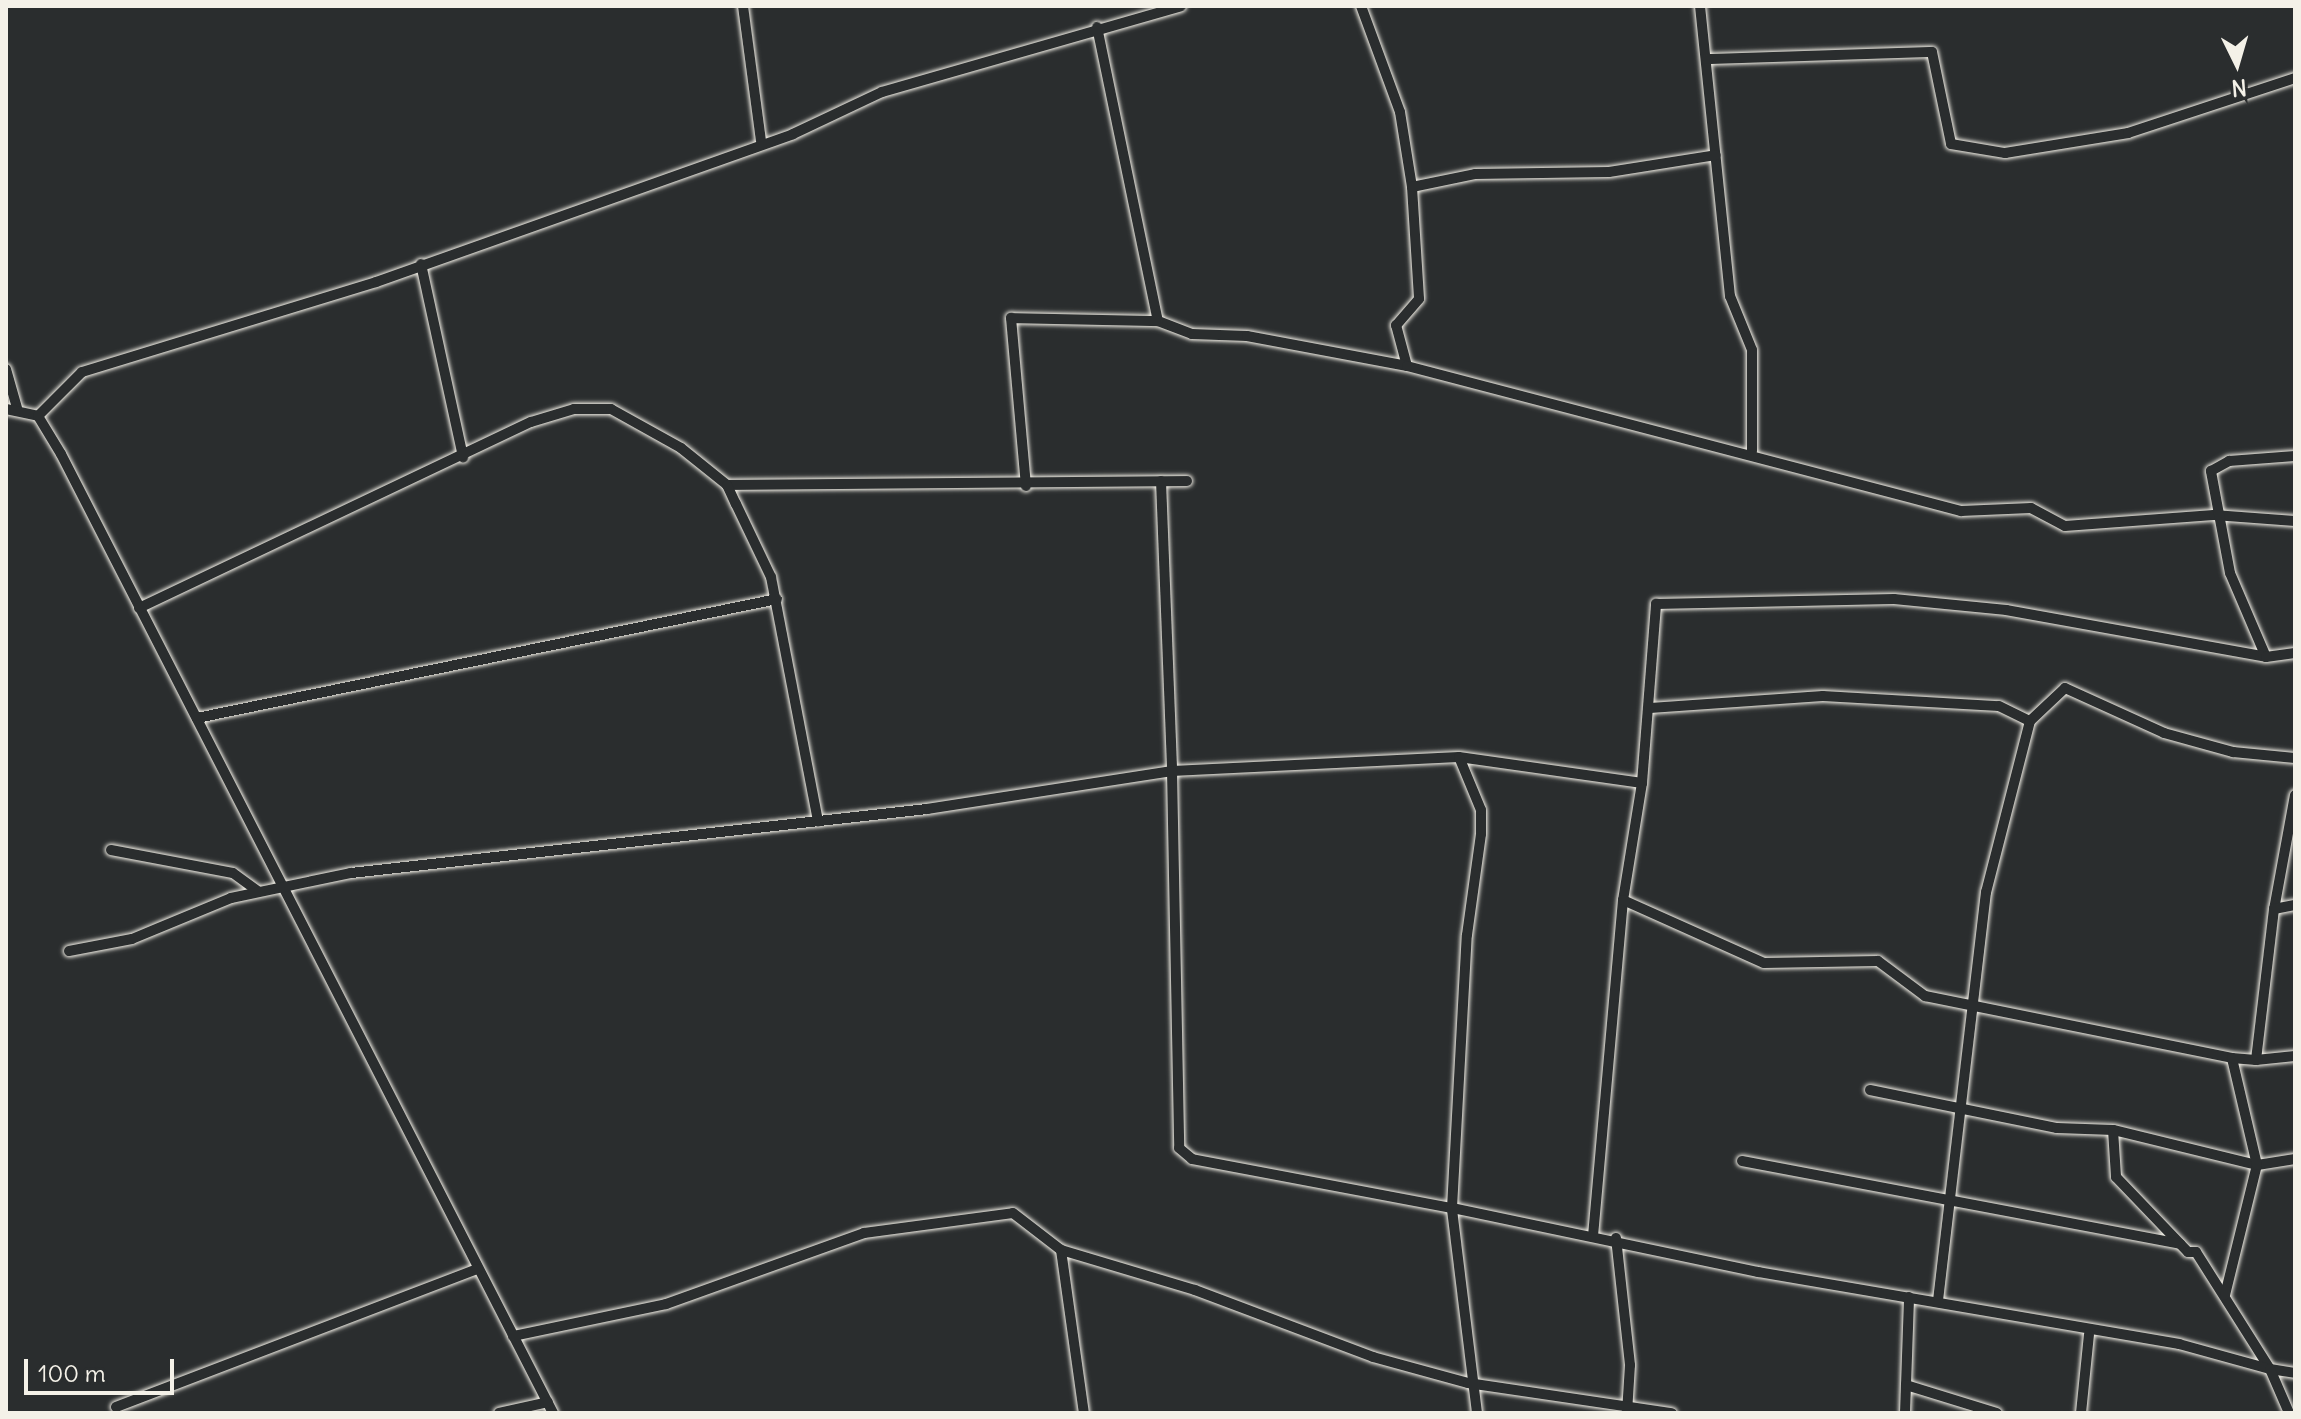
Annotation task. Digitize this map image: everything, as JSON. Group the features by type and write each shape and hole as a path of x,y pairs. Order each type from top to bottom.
{"street":[{"path":"743,6 761,141"},
{"path":"38,416 82,372 421,264 761,141 882,92 1097,27 1181,6"},
{"path":"1361,6 1400,112 1412,187 1419,299 1396,325 1407,366"},
{"path":"1700,6 1708,59 1730,296 1752,350 1752,451"},
{"path":"1097,27 1158,321"},
{"path":"1708,59 1932,52 1951,144 2005,153 2128,133 2295,78"},
{"path":"1412,187 1475,174 1609,172 1716,155"},
{"path":"421,264 463,457"},
{"path":"1026,486 1011,318 1158,321 1192,334 1247,336 1407,366 1752,451 1961,511 2031,508 2065,526 2214,515 2295,521"},
{"path":"6,369 12,408 38,416 197,718 280,886 553,1413"},
{"path":"139,608 463,457 531,422 574,409 611,409 654,429 727,485 777,599 818,822"},
{"path":"2266,657 2214,515 2216,464 2295,456"},
{"path":"1161,481 1172,771 1179,1148 1192,1159 1593,1233 2089,1334 2179,1344 2295,1373"},
{"path":"727,485 1026,486 1187,481"},
{"path":"197,718 777,599"},
{"path":"1593,1233 1623,900 1642,783 1650,708 1656,604 1894,599 2006,610 2266,657 2295,653"},
{"path":"1938,1302 1953,1207 1959,1107 1993,859 2030,721 2065,688 2164,733 2233,752 2295,758"},
{"path":"1650,708 1823,696 1999,706 2030,721"},
{"path":"1459,757 1481,810 1481,834 1467,935 1452,1208 1468,1383 1477,1413"},
{"path":"69,951 132,939 193,910 280,886 818,822 1172,771 1459,757 1642,783"},
{"path":"2256,1060 2274,909 2295,795"},
{"path":"111,850 233,873 258,891"},
{"path":"1623,900 1764,963 1878,961 1925,996 2232,1058 2256,1060 2295,1056"},
{"path":"2274,909 2295,905"},
{"path":"2225,1295 2257,1165 2232,1058"},
{"path":"1870,1090 2057,1128 2113,1130 2257,1165 2295,1159"},
{"path":"2113,1130 2116,1177 2180,1244"},
{"path":"1742,1161 1953,1207 2180,1244 2196,1252 2225,1295 2270,1369 2289,1413"},
{"path":"513,1336 666,1304 838,1240 904,1226 1013,1213 1061,1250 1468,1383 1627,1411 1672,1413"},
{"path":"1616,1238 1630,1365 1627,1411"},
{"path":"1061,1250 1084,1413"},
{"path":"116,1407 478,1269"},
{"path":"1905,1413 1909,1297"},
{"path":"2081,1413 2089,1334"},
{"path":"1906,1385 1997,1413"},
{"path":"499,1413 548,1402"}]}
